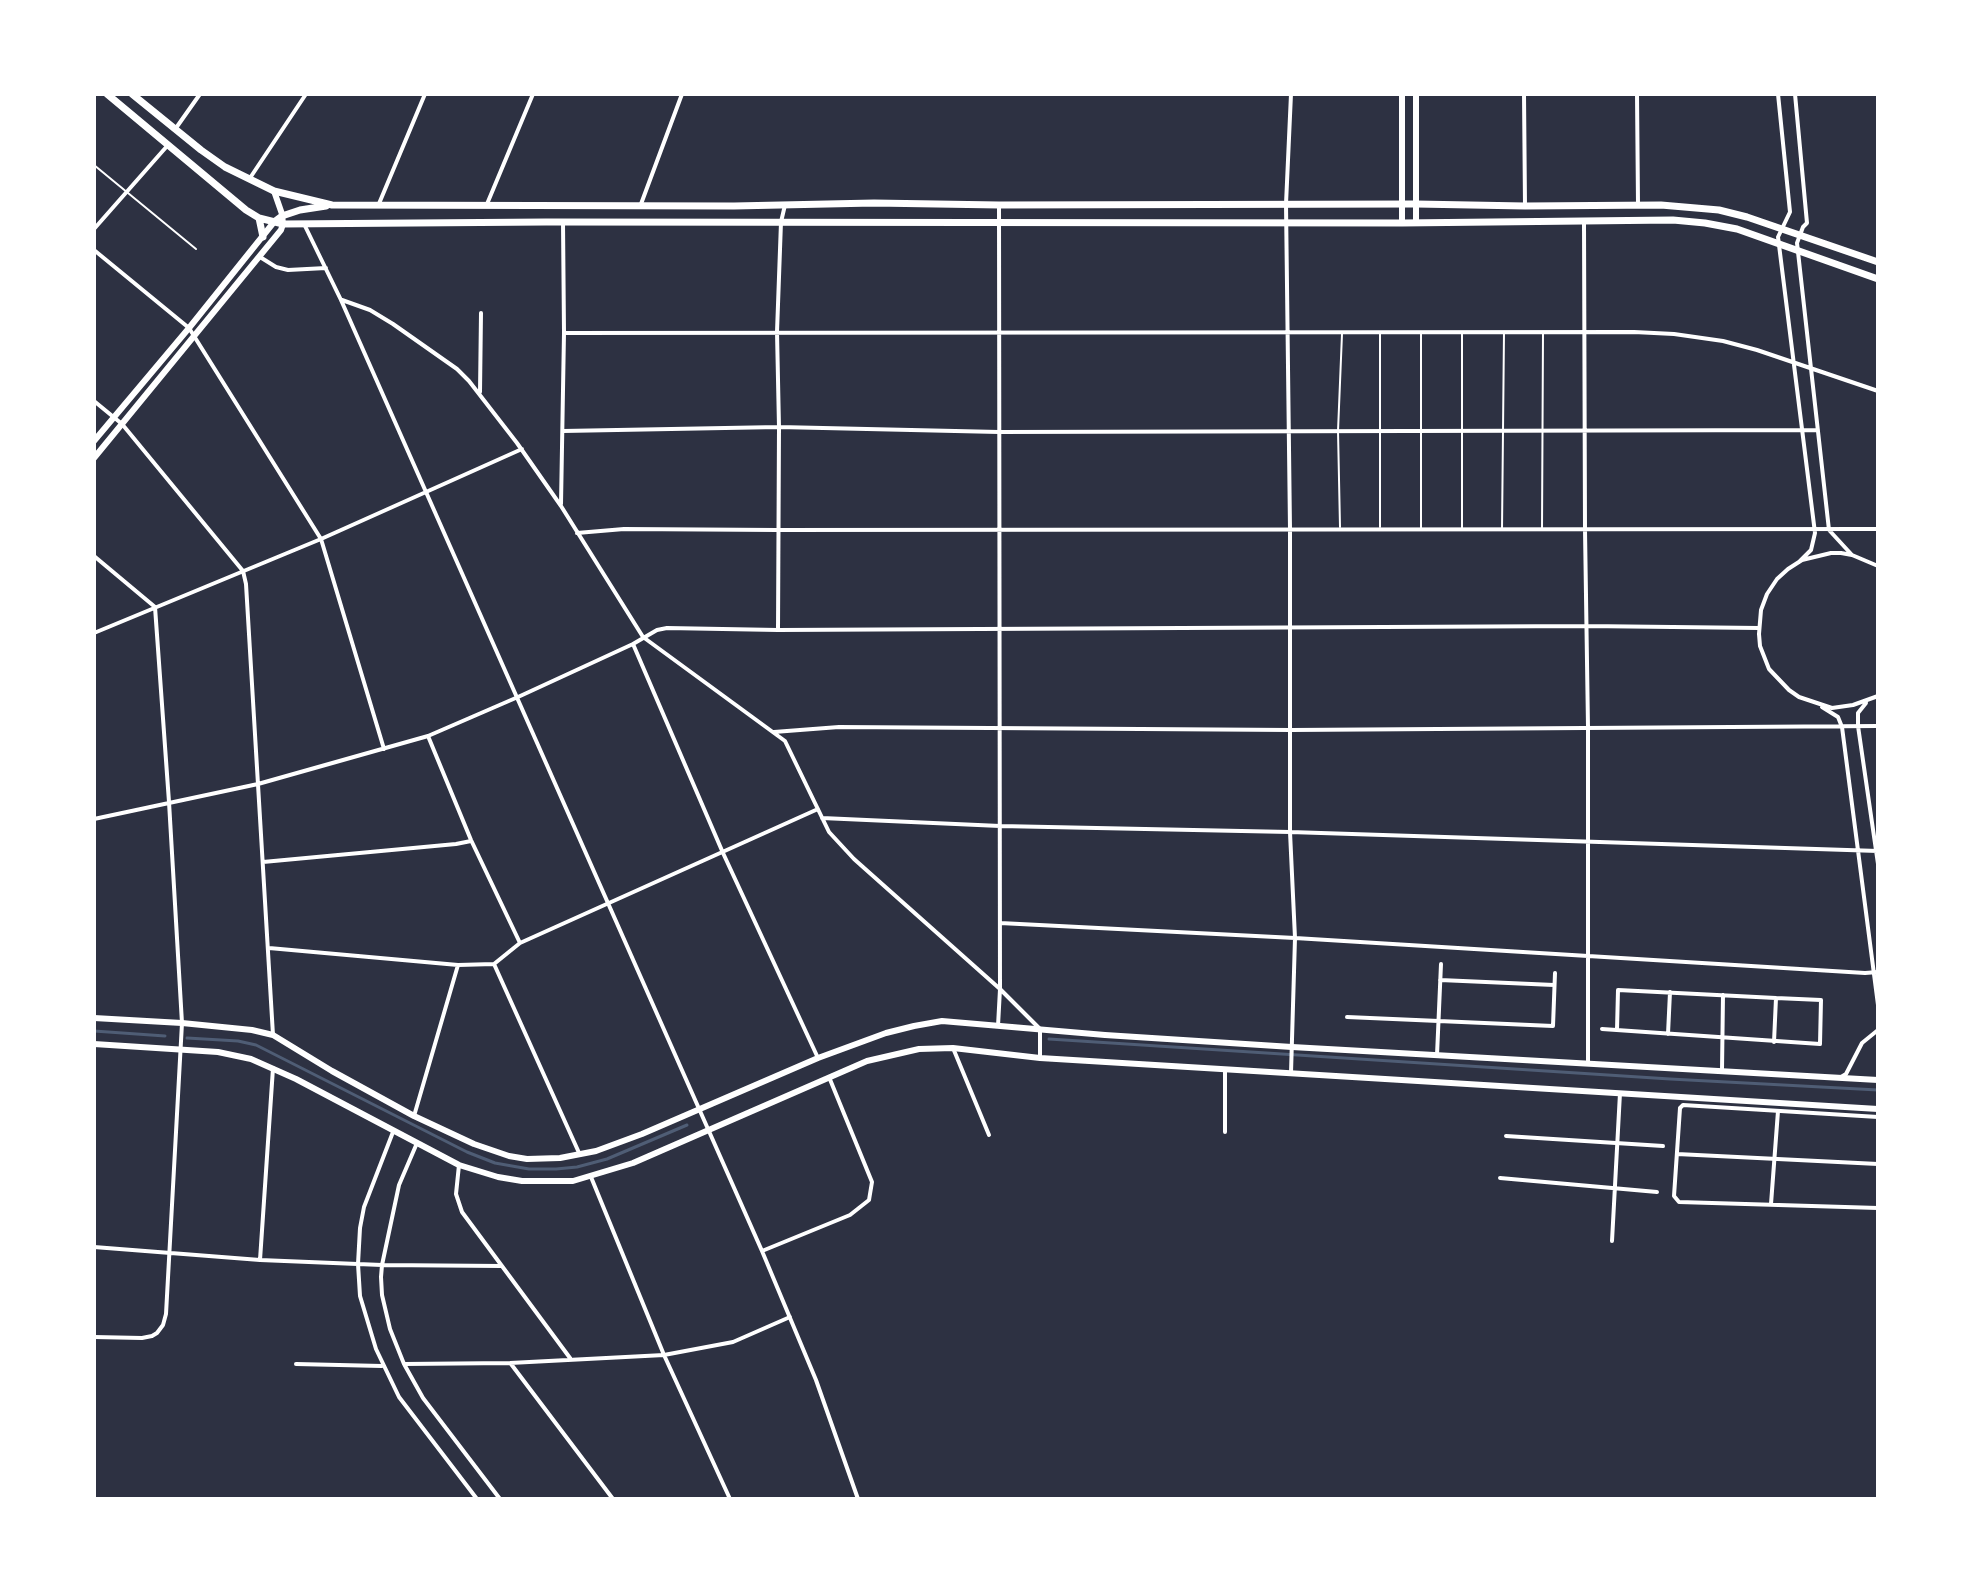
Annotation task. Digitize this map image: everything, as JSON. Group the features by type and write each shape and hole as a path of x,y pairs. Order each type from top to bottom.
{"main road":[{"path":"107,94 228,195 259,218 274,222 300,210 332,205 874,203 1683,206 1747,217 1878,262"},
{"path":"132,94 214,160 249,180 274,191 332,205"},
{"path":"874,203 874,222"},
{"path":"300,210 304,224"},
{"path":"259,218 263,237"},
{"path":"282,220 304,224 1416,223 1640,219 1705,223 1737,229 1878,279"}],"street":[{"path":"175,130 200,94"},
{"path":"249,180 306,94"},
{"path":"378,206 425,94"},
{"path":"486,206 533,94"},
{"path":"641,206 682,94"},
{"path":"1291,94 1286,204 1290,832 1295,938 1291,1071"},
{"path":"1402,94 1402,223"},
{"path":"1416,94 1416,223"},
{"path":"1524,94 1525,206"},
{"path":"1637,94 1638,205"},
{"path":"1778,94 1790,212 1778,237 1815,530 1811,550 1777,579 1767,594 1761,610 1760,646 1769,669 1799,697 1832,708 1878,696"},
{"path":"1795,94 1807,223 1797,243 1829,530 1852,555"},
{"path":"94,229 168,145"},
{"path":"94,458 281,230 282,220 274,191"},
{"path":"778,630 777,332 781,222 785,205"},
{"path":"998,1026 999,205"},
{"path":"1584,221 1588,1063"},
{"path":"94,441 274,222"},
{"path":"561,506 563,222"},
{"path":"304,224 341,300 762,1251 829,1415 858,1499"},
{"path":"94,250 189,328 321,539 384,749"},
{"path":"260,257 288,270 326,268"},
{"path":"341,300 370,310 457,369 522,449 643,637 785,741 829,832 854,859 1000,989 1040,1031 1040,1056"},
{"path":"480,394 481,313"},
{"path":"564,333 1634,332 1723,341 1878,391"},
{"path":"94,401 122,424 243,571 273,1035"},
{"path":"563,431 779,427 999,432 1818,430"},
{"path":"94,633 321,539 522,449"},
{"path":"577,533 624,529 1878,529"},
{"path":"1799,562 1831,553 1852,555 1878,566"},
{"path":"94,556 155,607 182,1026 163,1325 157,1333 142,1338 94,1337"},
{"path":"94,819 258,784 428,736 667,628 1759,628"},
{"path":"633,644 723,853 818,1058"},
{"path":"1871,699 1858,713 1858,726 1878,864"},
{"path":"1815,703 1841,721 1878,1005"},
{"path":"774,732 839,727 1291,730 1878,726"},
{"path":"428,736 471,840 520,943"},
{"path":"268,948 458,965 494,964 520,943 818,809"},
{"path":"822,818 1000,826 1877,851"},
{"path":"263,862 456,844 471,840"},
{"path":"1000,923 1876,972"},
{"path":"494,964 580,1155"},
{"path":"1437,1055 1441,964"},
{"path":"414,1116 458,965"},
{"path":"1347,1017 1553,1026 1555,973"},
{"path":"1440,980 1554,985"},
{"path":"1602,1029 1820,1044 1821,1000 1618,990 1617,1030"},
{"path":"1668,1034 1670,992"},
{"path":"1722,1072 1723,995"},
{"path":"1774,1042 1776,998"},
{"path":"94,1018 252,1030 273,1035 414,1116 474,1144 527,1159 580,1155 700,1111 818,1058 886,1033 942,1021 1292,1049 1878,1080"},
{"path":"1838,1080 1846,1074 1862,1043 1878,1030"},
{"path":"94,1044 181,1046 236,1054 273,1068 459,1165 522,1181 573,1181 591,1177 633,1163 867,1061 919,1049 953,1048 1225,1069 1878,1109"},
{"path":"953,1048 989,1135"},
{"path":"260,1260 273,1068"},
{"path":"1225,1069 1225,1132"},
{"path":"762,1251 850,1215 869,1200 872,1182 829,1077"},
{"path":"1612,1241 1620,1093"},
{"path":"1878,1117 1683,1105 1680,1108 1674,1196 1679,1202 1878,1208"},
{"path":"1771,1205 1778,1111"},
{"path":"393,1132 364,1207 360,1228 358,1264 364,1315 383,1366 408,1411 477,1499"},
{"path":"1506,1136 1663,1146"},
{"path":"417,1143 399,1185 382,1265 382,1295 390,1329 404,1364 423,1398 500,1499"},
{"path":"1677,1154 1878,1164"},
{"path":"459,1165 456,1194 462,1212 571,1360"},
{"path":"591,1177 664,1355 730,1499"},
{"path":"1500,1178 1657,1192"},
{"path":"94,1247 260,1260 501,1266"},
{"path":"404,1364 510,1363 664,1355 733,1342 790,1317"},
{"path":"510,1363 613,1499"},
{"path":"296,1364 383,1366"}],"lane":[{"path":"94,165 196,249"},
{"path":"1542,529 1543,330"},
{"path":"1421,331 1421,529"},
{"path":"1462,331 1462,529"},
{"path":"1502,529 1504,331"},
{"path":"1340,530 1338,431 1342,332"},
{"path":"1380,332 1380,530"}],"waterway":[{"path":"94,1031 165,1036"},
{"path":"187,1038 256,1045 467,1152 495,1163 529,1169 577,1167 607,1159 687,1125"},
{"path":"1049,1039 1878,1090"}]}
